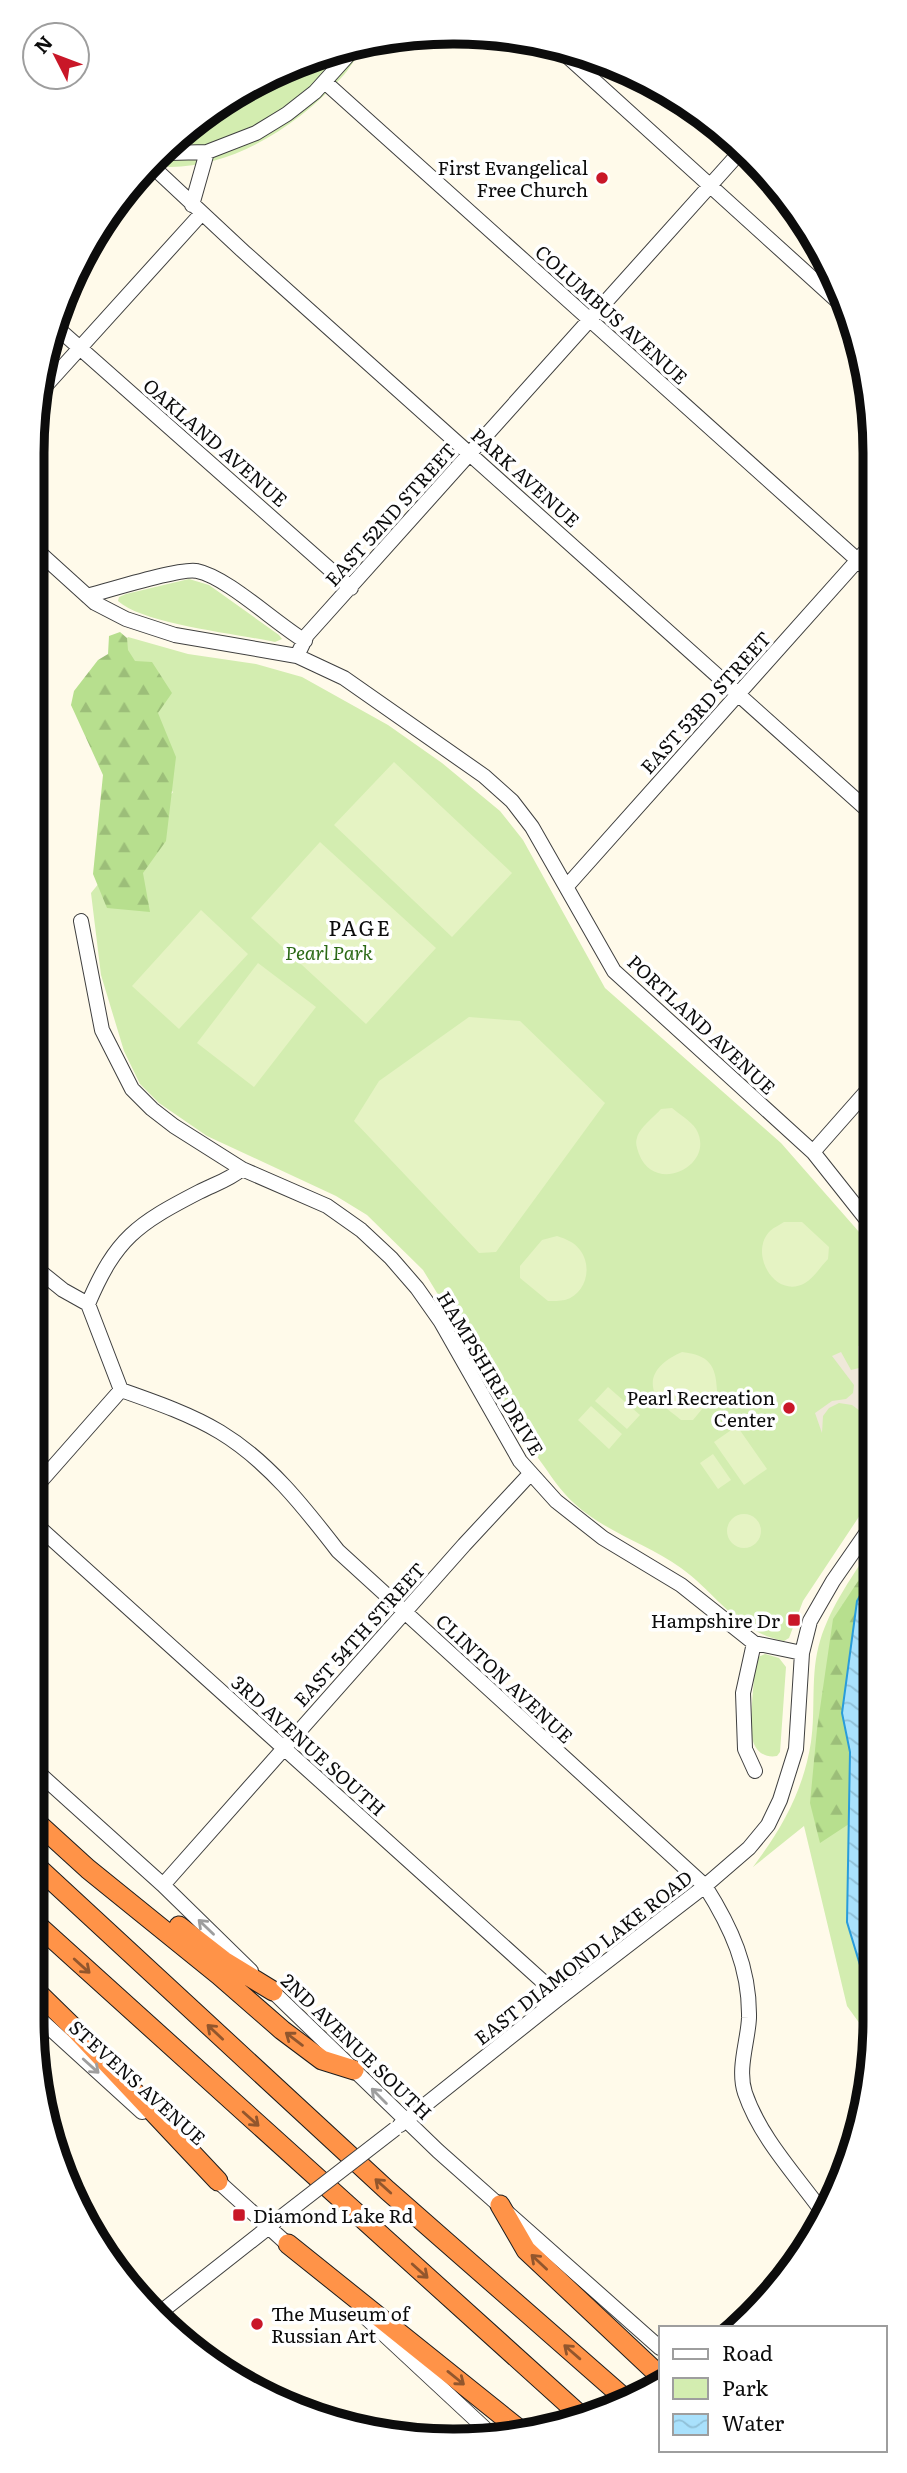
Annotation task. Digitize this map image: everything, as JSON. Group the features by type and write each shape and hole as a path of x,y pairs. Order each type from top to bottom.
{"highway":[{"path":"44,1828 224,1961 272,1991"},
{"path":"44,1830 88,1870 219,1975 282,2030 322,2060 354,2070"},
{"path":"44,1873 387,2190 619,2394"},
{"path":"44,1931 575,2411"},
{"path":"44,1999 218,2181"},
{"path":"500,2205 526,2250 658,2374"},
{"path":"288,2244 513,2425"},
{"path":"494,2338 562,2414"}],"street":[{"path":"175,153 206,152 256,134 326,83 346,58"},
{"path":"574,62 831,295"},
{"name":"COLUMBUS AVENUE","path":"326,83 863,565"},
{"path":"51,380 197,209 206,152"},
{"name":"EAST 52ND STREET","path":"297,656 305,641 351,588 736,157"},
{"name":"PARK AVENUE","path":"157,171 863,806"},
{"name":"OAKLAND AVENUE","path":"62,332 351,588"},
{"name":"EAST 53RD STREET","path":"567,886 863,555"},
{"name":"PORTLAND AVENUE","path":"44,557 95,603 126,619 175,635 297,656 344,678 484,776 512,801 532,827 614,971 813,1152 863,1215"},
{"path":"87,596 195,570 220,580 305,641"},
{"name":"HAMPSHIRE DRIVE","path":"81,921 102,1030 132,1089 174,1126 242,1169 327,1206 361,1230 391,1258 417,1288 440,1322 520,1461 552,1499 603,1538 681,1585 754,1643 802,1653"},
{"path":"813,1152 863,1095"},
{"path":"88,1304 115,1251 137,1227 178,1203 228,1180 242,1169"},
{"path":"44,1275 63,1290 88,1304 121,1390 44,1477"},
{"name":"CLINTON AVENUE","path":"121,1390 189,1416 250,1453 308,1513 338,1551 705,1886 733,1934 748,1989 749,2018 743,2069 744,2090 761,2128 818,2206"},
{"name":"EAST 54TH STREET","path":"163,1885 530,1474"},
{"name":"3RD AVENUE SOUTH","path":"44,1532 558,1998"},
{"name":"EAST DIAMOND LAKE ROAD","path":"164,2309 558,1998 705,1886 749,1848 768,1825 780,1800 796,1749 802,1653 810,1621 863,1538"},
{"path":"754,1643 743,1693 745,1749 755,1771"},
{"name":"2ND AVENUE SOUTH","path":"44,1778 163,1885 354,2070 400,2125 500,2205 659,2347"},
{"name":"STEVENS AVENUE","path":"44,2028 218,2181 274,2222 288,2244"},
{"path":"288,2244 484,2428"}],"green space":[{"path":"357,56 323,96 281,130 232,155 180,167 162,166 183,145 226,113 297,75"},
{"path":"189,579 209,585 282,639 275,642 169,622 130,609 118,601 119,597 126,594"},
{"path":"120,632 127,638 128,650 135,661 152,662 172,693 158,713 176,757 166,841 143,873 150,912 107,908 93,874 103,775 71,705 74,691 98,660 108,654 109,636"},
{"name":"Pearl Park","path":"128,637 188,654 256,664 302,677 388,725 442,763 500,811 523,840 605,988 781,1143 863,1236 863,1511 803,1601 789,1638 784,1641 768,1636 740,1621 681,1568 587,1514 570,1499 538,1458 423,1270 367,1215 336,1196 207,1136 159,1103 140,1084 124,1051 101,975 91,893 173,792 71,705"},
{"path":"394,762 512,873 452,937 334,825"},
{"path":"320,842 436,948 366,1024 251,918"},
{"path":"201,910 248,954 179,1029 132,986"},
{"path":"258,963 316,1007 254,1087 197,1043"},
{"path":"469,1017 520,1021 605,1103 496,1252 479,1253 354,1121 379,1081"},
{"path":"672,1108 696,1129 700,1142 698,1154 691,1164 681,1171 658,1173 647,1166 639,1154 636,1140 638,1134 661,1109"},
{"path":"784,1222 802,1222 829,1247 828,1259 814,1275 805,1283 794,1287 775,1280 763,1262 764,1240 770,1231"},
{"path":"557,1236 580,1250 587,1272 582,1286 572,1297 548,1301 520,1278 520,1266 542,1240"},
{"path":"682,1352 705,1359 715,1374 717,1391 693,1420 681,1420 671,1412 658,1399 653,1388 658,1369"},
{"path":"608,1387 640,1415 627,1429 595,1401"},
{"path":"591,1406 622,1434 609,1449 578,1420"},
{"path":"737,1426 767,1469 744,1485 714,1442"},
{"path":"713,1454 731,1480 718,1489 700,1463"},
{"path":"744,1514 756,1519 761,1531 756,1543 744,1548 732,1543 727,1531 732,1519"},
{"path":"863,1560 863,2028 847,2006 804,1826 753,1867 790,1809 803,1777 811,1742 817,1653 830,1615"},
{"path":"863,1574 863,1591 857,1602 842,1713 850,1752 849,1824 820,1843 810,1803 817,1729 833,1619"},
{"path":"765,1654 779,1658 786,1667 780,1752 777,1756 767,1756 758,1750 752,1737 755,1665 758,1657"}],"shaded area":[{"path":"858,1346 863,1347 863,1418 860,1411 852,1405 839,1403 829,1408 823,1416 822,1433 815,1413 832,1401 846,1399 853,1393 854,1385 832,1356 841,1352 851,1370 859,1368"}],"water":[{"path":"863,1590 863,1975 847,1922 850,1752 842,1713 857,1601"}],"place":[{"name":"First Evangelical Free Church","path":"602,178"},
{"name":"Pearl Recreation Center","path":"789,1408"},
{"name":"Hampshire Dr","path":"794,1620"},
{"name":"Diamond Lake Rd","path":"239,2215"},
{"name":"The Museum of Russian Art","path":"257,2324"}],"district":[{"name":"PAGE","path":"360,926"}]}
